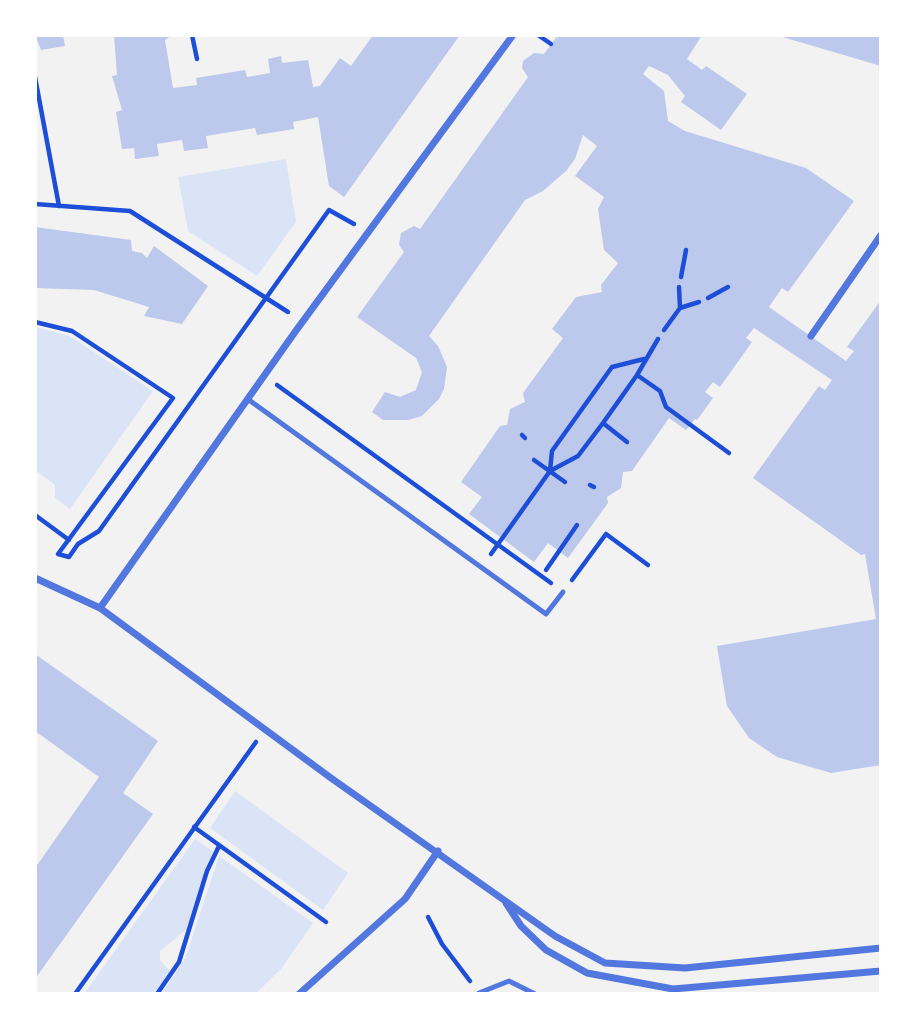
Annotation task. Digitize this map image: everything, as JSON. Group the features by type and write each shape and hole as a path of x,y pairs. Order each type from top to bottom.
{"street":[{"path":"100,608 303,322 513,35"},
{"path":"811,336 881,235"},
{"path":"35,578 100,608 555,936 605,963 685,968 881,948"},
{"path":"299,994 405,898 438,851"},
{"path":"503,899 521,926 545,950 587,973 673,989 881,971"}],"lane":[{"path":"249,400 546,614 563,592"},
{"path":"479,993 509,981 535,994"}],"path":[{"path":"192,35 197,59"},
{"path":"538,35 551,44"},
{"path":"35,77 59,206"},
{"path":"35,204 130,211 303,322"},
{"path":"35,322 72,331 173,398 58,554 69,557 78,544 99,531 329,210 368,232"},
{"path":"681,277 686,250"},
{"path":"664,330 680,307 679,287"},
{"path":"708,298 728,287"},
{"path":"680,307 699,302"},
{"path":"482,568 550,471 578,456 637,375 658,339"},
{"path":"550,471 552,452 612,367 645,359"},
{"path":"637,375 660,391 666,407 729,453"},
{"path":"265,377 563,592 606,534 648,565"},
{"path":"603,423 627,442"},
{"path":"534,460 565,482"},
{"path":"35,515 69,540"},
{"path":"545,570 576,525"},
{"path":"75,994 265,729"},
{"path":"194,827 326,922"},
{"path":"158,994 179,962 207,871 219,846"},
{"path":"428,917 442,944 479,993"}],"shaded area":[{"path":"286,159 296,222 257,276 188,231 178,177"},
{"path":"35,327 70,336 153,391 70,509 55,498 55,485 35,470"},
{"path":"235,791 348,873 323,910 210,828"},
{"path":"195,839 213,851 187,929 160,951 160,960 170,971 163,984 153,994 84,994"},
{"path":"219,856 313,923 281,969 255,994 162,994 186,956"}],"building":[{"path":"35,35 63,35 65,46 41,50"},
{"path":"114,35 173,35 165,40 173,88 197,85 196,78 245,70 247,77 270,73 268,59 281,56 282,63 308,60 313,87 320,86 340,58 351,66 373,35 460,35 344,197 329,186 318,117 293,122 294,129 257,135 255,128 206,136 208,148 184,151 182,140 157,144 159,156 135,159 134,148 122,149 116,112 122,110 112,76 117,75"},
{"path":"558,35 702,35 687,59 702,70 706,66 747,94 721,130 681,102 685,96 668,75 649,66 643,74 664,91 668,121 685,131 806,168 854,201 788,292 782,288 769,307 846,361 854,351 847,347 881,300 881,765 831,773 777,757 749,738 727,706 717,646 876,619 865,554 861,555 753,478 819,386 825,390 832,380 754,328 746,338 752,342 720,387 713,382 705,392 713,398 697,420 686,430 669,418 632,471 623,472 621,488 607,497 608,503 568,558 548,543 534,562 469,514 482,497 461,482 500,426 507,425 510,409 525,402 523,393 563,338 552,329 576,297 602,292 601,285 618,263 604,250 598,209 604,197 575,176 597,146 583,135 575,159 566,171 543,191 525,200 429,336 438,346 447,367 444,389 439,399 422,416 408,420 383,420 372,412 385,392 400,397 416,390 422,372 416,358 357,317 404,252 399,245 401,233 414,226 420,229 528,77 522,68 523,61 534,53 544,54"},
{"path":"881,35 881,66 779,36"},
{"path":"35,227 131,240 132,251 142,253 147,258 154,246 208,286 182,324 144,316 149,307 94,290 35,288"},
{"path":"35,654 158,741 123,793 153,814 35,979 35,868 99,777 35,731"}]}
